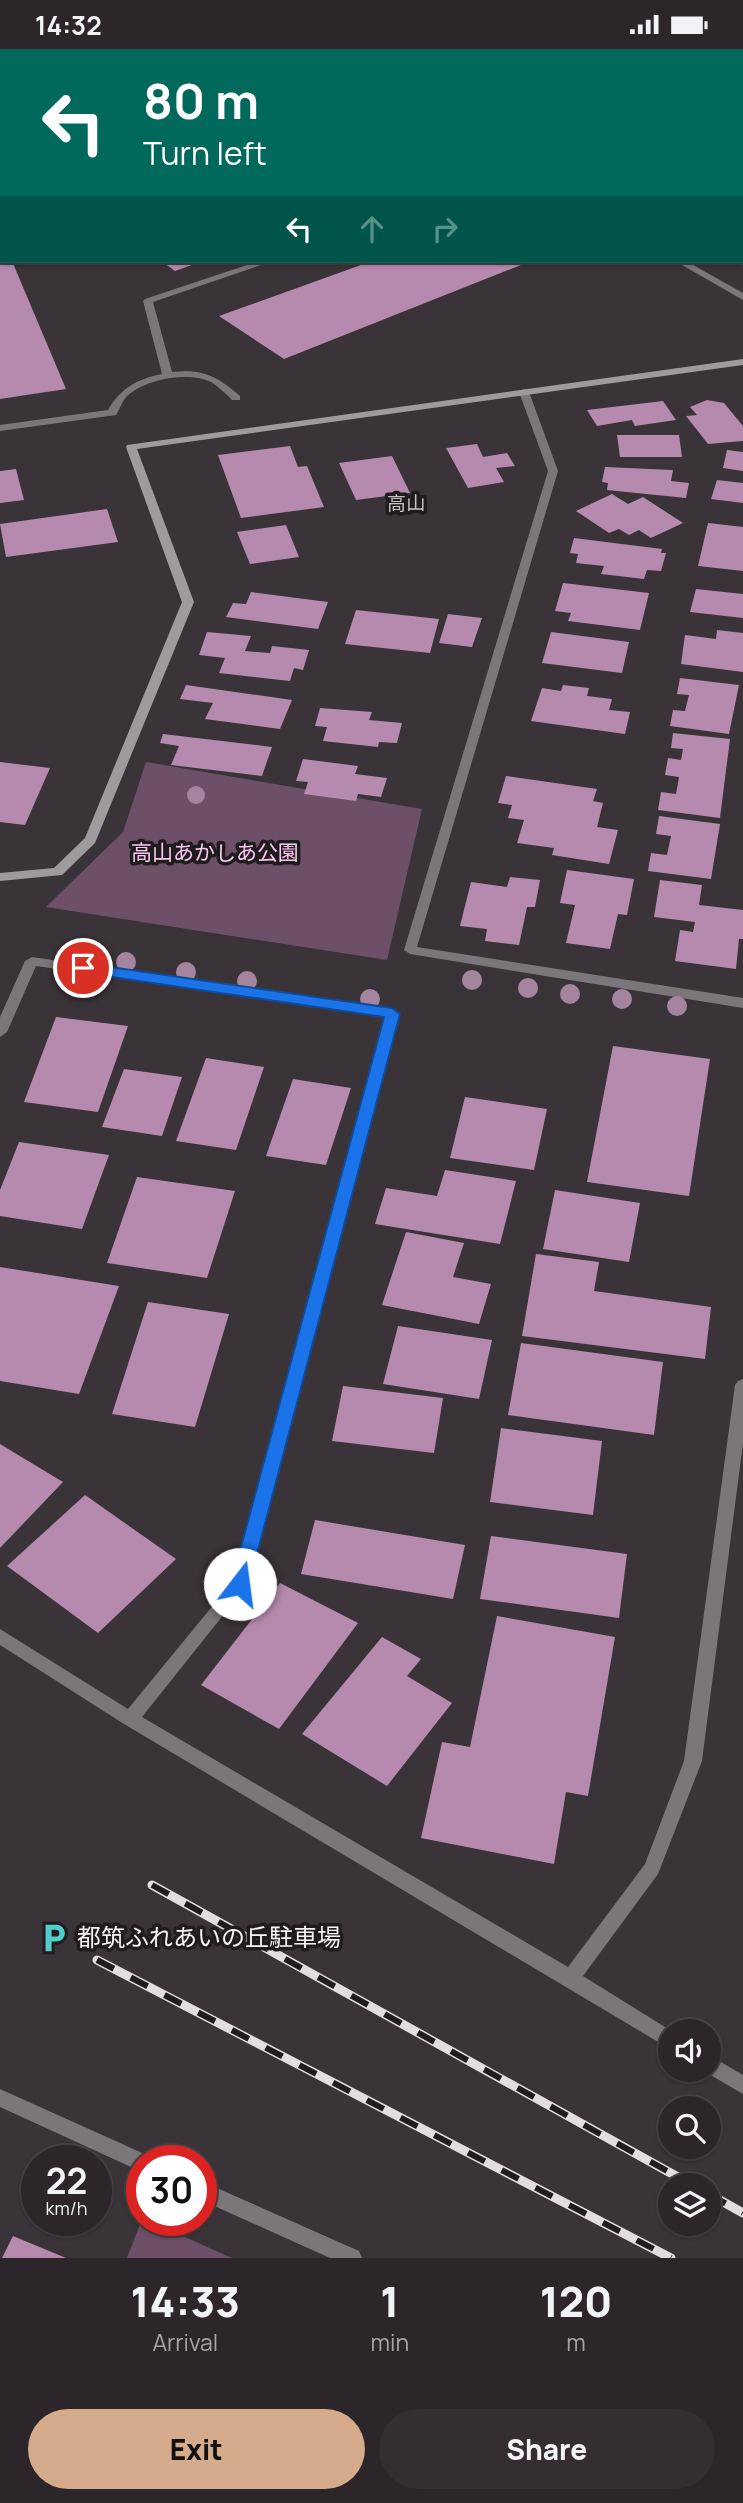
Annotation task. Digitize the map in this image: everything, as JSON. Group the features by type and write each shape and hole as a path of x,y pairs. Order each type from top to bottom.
{"street":[{"path":"168,376 148,301 262,263"},
{"path":"684,263 743,297"},
{"path":"0,877 58,872 91,839 188,602 131,447 743,362"},
{"path":"0,428 112,413 124,394 141,384 168,376 197,375 215,380 236,398"},
{"path":"523,392 553,471 410,950 743,1003"},
{"path":"0,1032 32,961 392,1014 240,1584 130,1719"},
{"path":"571,1978 652,1868 693,1761 743,1385"},
{"path":"0,1636 130,1719 571,1978 658,2032"},
{"path":"721,2071 743,2085"},
{"path":"0,2098 126,2156"},
{"path":"217,2197 352,2258"}],"green space":[{"name":"高山あかしあ公園","path":"146,762 422,809 387,960 46,907 123,832"},
{"path":"135,2236 183,2236 232,2258 127,2258"}],"building":[{"path":"0,263 13,263 66,389 0,399"},
{"path":"164,263 197,263 175,271"},
{"path":"366,263 526,263 284,359 219,316"},
{"path":"707,400 724,403 743,426 743,441 708,444 686,416 697,415 690,407"},
{"path":"663,401 676,420 635,426 632,420 597,426 587,410"},
{"path":"617,435 679,435 682,457 620,457"},
{"path":"477,444 483,457 507,453 515,466 496,468 504,482 468,488 446,448"},
{"path":"290,446 298,467 307,466 324,507 241,518 218,455"},
{"path":"727,450 743,452 743,471 723,468"},
{"path":"392,456 410,493 356,500 339,463"},
{"path":"605,467 673,470 671,481 689,483 686,498 607,490 608,483 602,482"},
{"path":"16,469 24,500 0,503 0,471"},
{"path":"717,480 743,483 743,503 711,499"},
{"path":"612,494 628,504 643,497 683,523 651,538 639,530 629,535 619,529 609,533 576,511"},
{"path":"107,509 118,542 6,557 0,524"},
{"path":"708,523 743,527 743,571 698,566"},
{"path":"286,525 299,557 250,564 237,532"},
{"path":"574,538 662,549 661,553 666,553 661,571 647,570 644,579 601,574 604,566 576,563 578,554 570,553"},
{"path":"563,583 649,593 640,630 568,621 571,613 555,611"},
{"path":"696,589 743,594 743,618 690,612"},
{"path":"251,592 328,602 318,629 226,617 233,603 246,604"},
{"path":"356,610 439,619 430,653 345,644"},
{"path":"448,614 482,618 472,647 439,643"},
{"path":"717,630 743,633 743,672 681,664 685,635 716,639"},
{"path":"207,632 251,636 245,651 270,653 272,646 309,650 303,670 294,668 290,681 219,673 225,658 199,655"},
{"path":"551,632 629,642 622,673 542,663"},
{"path":"680,678 739,685 729,734 670,726 673,710 685,711 689,695 677,694"},
{"path":"186,685 292,700 280,729 205,719 213,703 180,699"},
{"path":"563,685 589,688 587,696 612,699 609,710 630,712 625,734 531,721 542,688 561,691"},
{"path":"320,708 372,712 369,720 402,723 397,743 379,742 378,747 323,741 327,727 315,726"},
{"path":"673,733 730,739 720,818 658,810 661,792 676,794 679,777 665,775 668,758 681,760 683,749 671,748"},
{"path":"163,734 272,747 262,776 171,765 179,746 160,743"},
{"path":"303,759 358,766 355,774 387,778 381,797 358,794 356,801 304,794 308,782 296,781"},
{"path":"0,762 50,768 25,825 0,822"},
{"path":"506,776 597,789 593,801 603,803 597,827 618,830 609,864 552,855 554,848 517,843 524,820 508,818 512,805 498,803"},
{"path":"659,816 720,824 711,879 648,871 651,853 667,855 671,836 656,834"},
{"path":"567,870 634,879 627,915 618,914 610,949 566,943 575,905 560,903"},
{"path":"510,877 540,880 535,907 527,907 519,945 485,941 487,929 460,926 471,882 507,887"},
{"path":"660,880 702,885 699,905 743,910 743,939 739,939 736,969 675,961 680,930 693,932 695,922 654,917"},
{"path":"56,1017 128,1026 98,1112 24,1102"},
{"path":"613,1046 710,1059 689,1196 587,1182"},
{"path":"206,1058 264,1067 236,1150 176,1141"},
{"path":"124,1069 182,1077 162,1136 102,1127"},
{"path":"293,1079 351,1088 326,1165 266,1156"},
{"path":"465,1097 547,1109 534,1170 450,1158"},
{"path":"19,1142 109,1155 82,1229 0,1216 0,1190"},
{"path":"445,1170 516,1181 500,1244 375,1224 386,1188 437,1196"},
{"path":"137,1177 235,1191 207,1278 107,1263"},
{"path":"555,1190 640,1203 629,1262 543,1249"},
{"path":"406,1232 464,1243 453,1277 491,1284 479,1324 382,1305"},
{"path":"536,1254 599,1262 594,1291 711,1307 705,1359 522,1336"},
{"path":"0,1267 119,1286 79,1394 0,1381"},
{"path":"148,1302 229,1314 195,1427 112,1414"},
{"path":"398,1326 492,1340 479,1399 383,1384"},
{"path":"521,1343 663,1362 654,1435 508,1415"},
{"path":"343,1386 443,1398 434,1453 332,1441"},
{"path":"501,1428 602,1441 593,1515 490,1502"},
{"path":"0,1444 63,1482 0,1548"},
{"path":"85,1495 176,1559 98,1633 7,1566"},
{"path":"315,1520 465,1545 453,1599 301,1574"},
{"path":"491,1536 627,1554 619,1618 480,1599"},
{"path":"280,1583 358,1623 279,1729 201,1685"},
{"path":"497,1616 615,1637 588,1796 566,1792 554,1864 421,1838 442,1742 470,1747"},
{"path":"382,1637 421,1659 407,1676 452,1703 387,1786 302,1734"},
{"path":"13,2236 66,2258 2,2258"}],"railway":[{"path":"152,1885 671,2173"},
{"path":"97,1960 671,2258"},
{"path":"721,2201 743,2213"}],"place":[{"name":"都筑ふれあいの丘駐車場","path":"54,1938"}],"district":[{"name":"高山","path":"406,503"}],"route":[{"path":"83,968 392,1014 240,1584"}]}
